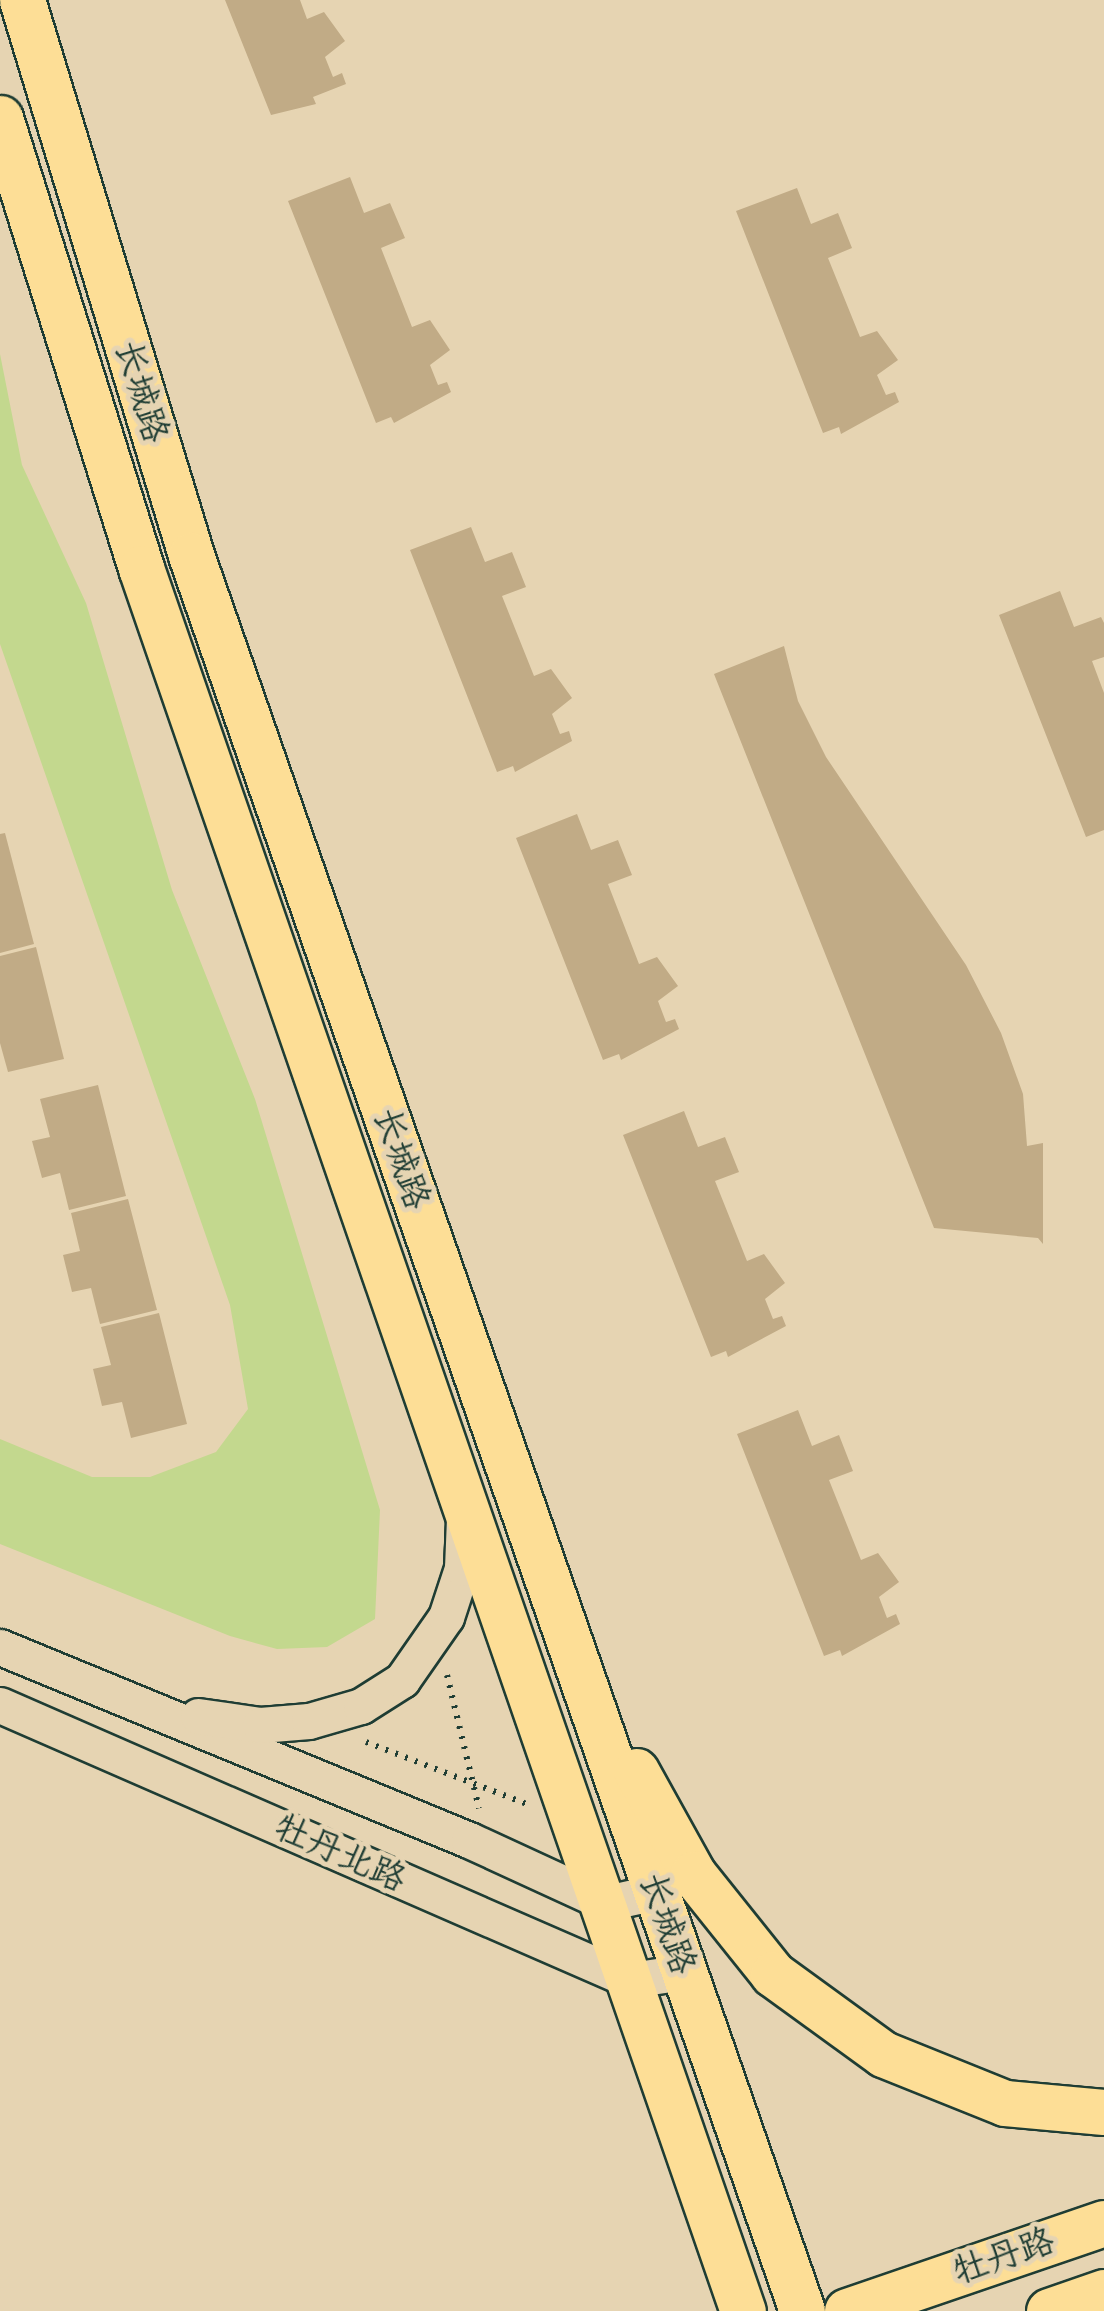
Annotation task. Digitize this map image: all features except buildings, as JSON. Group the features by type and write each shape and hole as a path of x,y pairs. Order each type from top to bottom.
{"main road":[{"name":"长城路","path":"22,0 191,555 802,2311"},
{"name":"长城路","path":"0,118 141,568 606,1903 743,2311"},
{"path":"564,1630 693,1874 773,1974 883,2054 1005,2103 1104,2112"},
{"name":"牡丹路","path":"847,2311 1104,2223"},
{"name":"牡丹路","path":"1049,2311 1104,2292"}],"street":[{"path":"145,1710 260,1725 309,1721 361,1706 402,1680 437,1635 462,1568 466,1526 436,1412"},
{"name":"牡丹北路","path":"0,1646 145,1710 469,1840 606,1903"},
{"name":"牡丹北路","path":"0,1706 630,1980"},
{"path":"606,1903 656,1892"},
{"path":"630,1980 684,1972"}],"path":[{"path":"437,1635 481,1804 469,1840"},
{"path":"309,1721 475,1781 579,1826"}],"green space":[{"path":"0,354 22,465 86,603 172,890 255,1099 380,1510 375,1619 327,1647 277,1649 230,1636 0,1544 0,1439 92,1477 150,1477 216,1452 248,1409 230,1305 0,644"}]}
